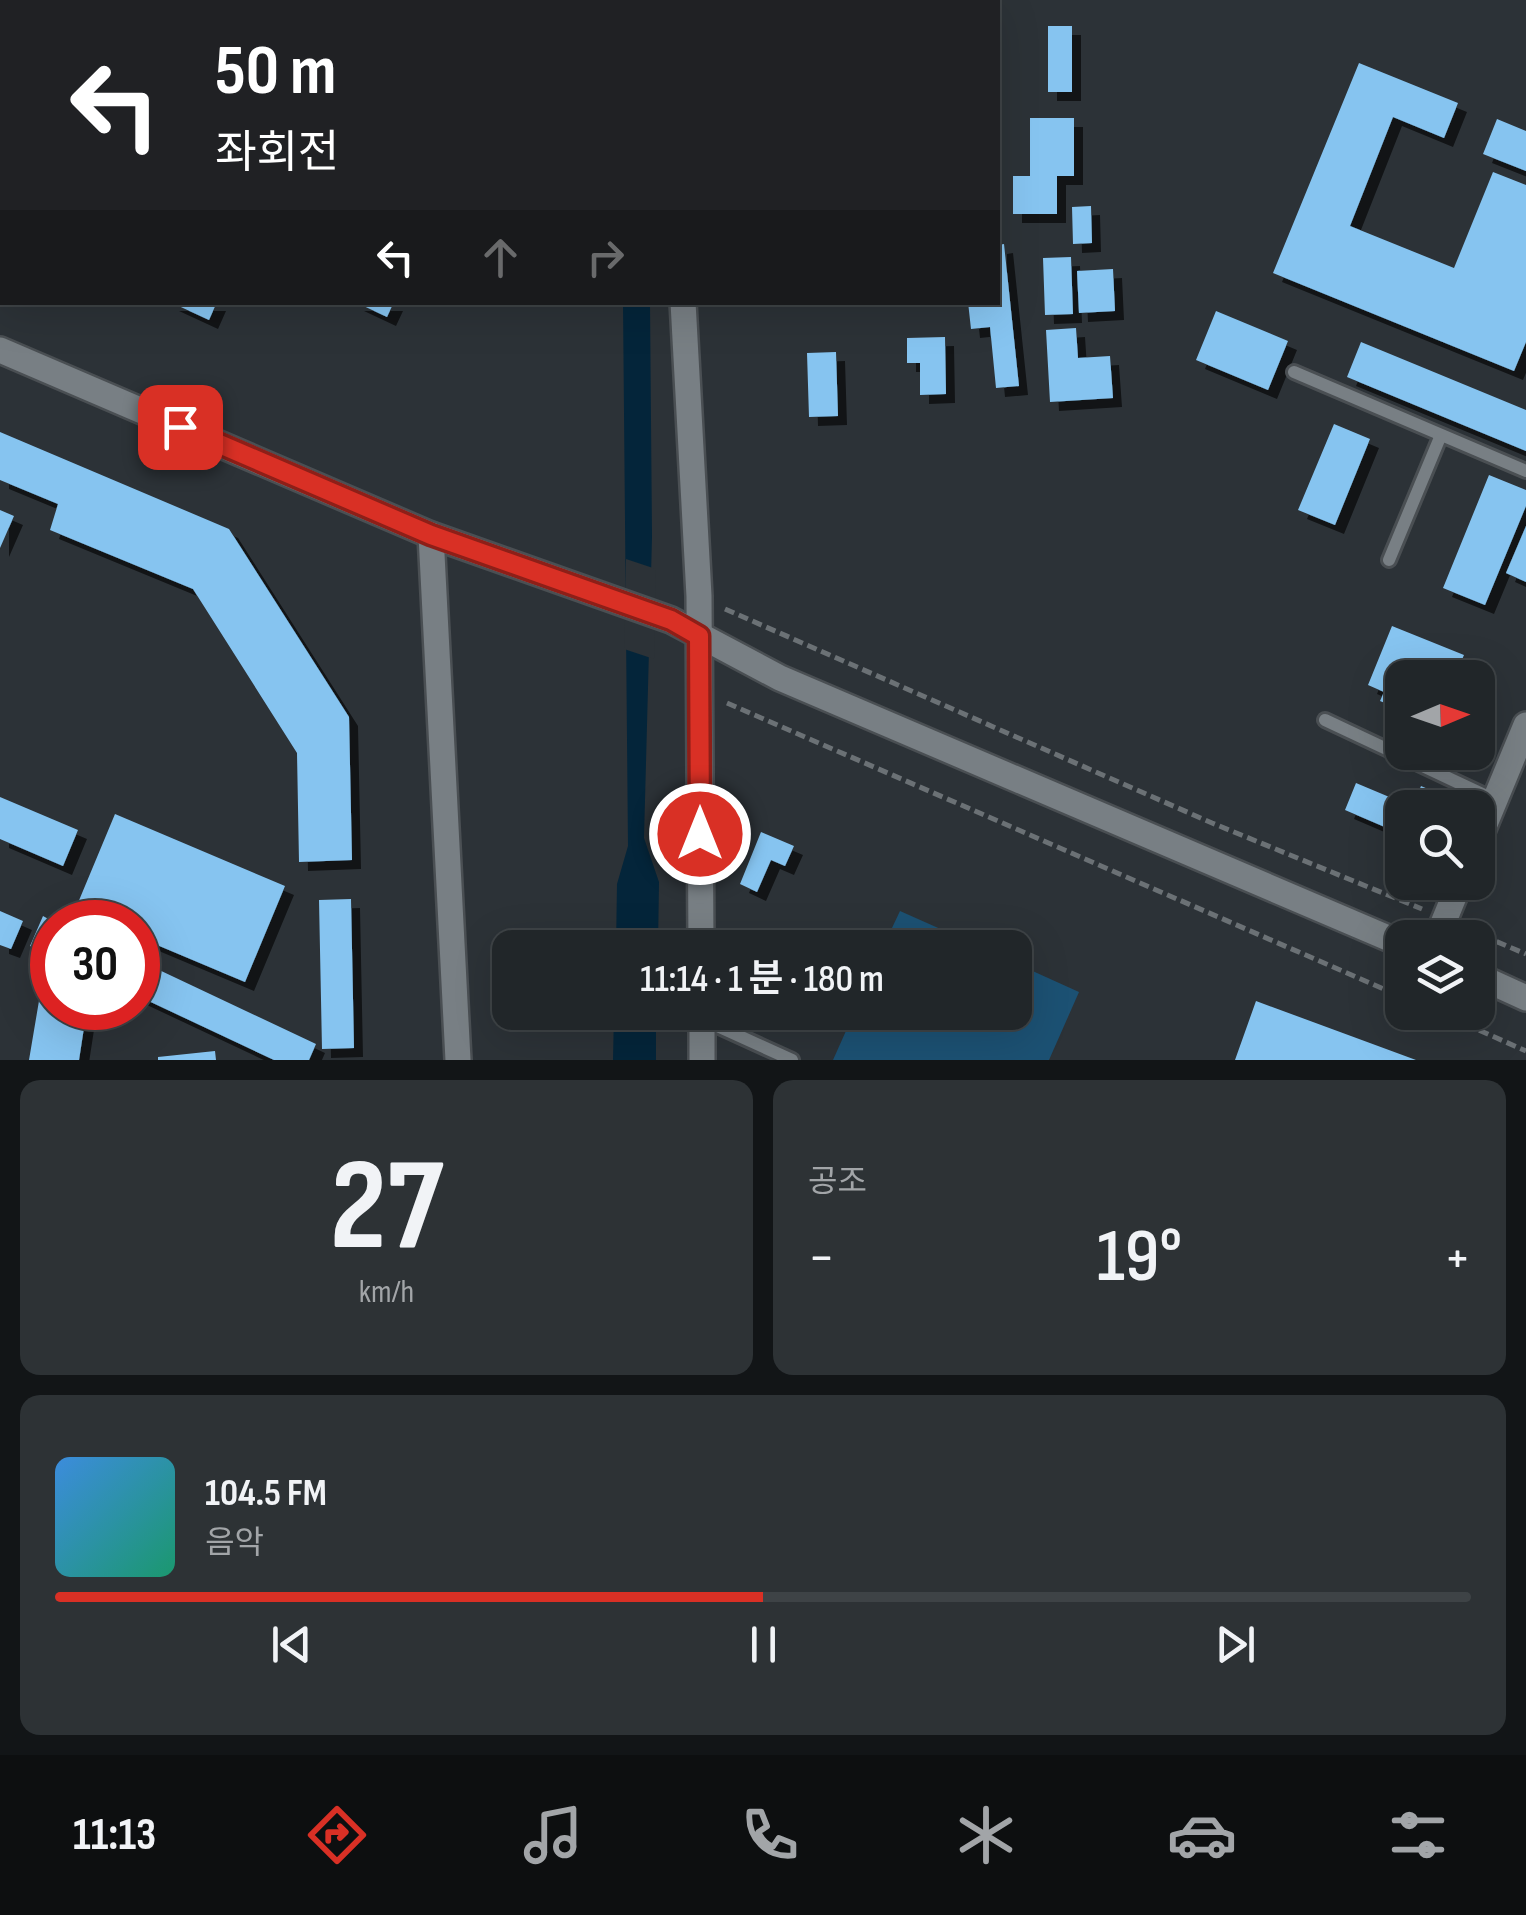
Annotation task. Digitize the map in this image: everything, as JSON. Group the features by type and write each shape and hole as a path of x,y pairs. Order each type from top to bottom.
{"street":[{"path":"684,305 699,596 701,930"},
{"path":"0,350 431,535 671,620 780,678 1385,937"},
{"path":"431,535 458,1060"},
{"path":"1495,798 1526,725"},
{"path":"1495,984 1526,998"},
{"path":"702,1030 702,1060"}],"lane":[{"path":"1294,372 1526,470"},
{"path":"1389,560 1441,434"},
{"path":"1325,720 1473,790"},
{"path":"731,1030 792,1060"}],"path":[{"path":"699,596 1424,920"},
{"path":"701,692 1385,990"},
{"path":"1495,945 1526,954"},
{"path":"1479,1030 1526,1051"}],"shaded area":[{"path":"623,305 650,305 652,537 644,838 659,882 658,930 616,930 617,884 628,846"},
{"path":"900,911 943,930 891,930"},
{"path":"1032,971 1079,992 1049,1060 833,1060 846,1030 1032,1030"},
{"path":"614,1030 656,1030 656,1060 613,1060"}],"pier":[{"path":"626,559 656,569 654,659 624,649"}],"building":[{"path":"1048,26 1072,26 1072,92 1048,92"},
{"path":"1359,63 1458,103 1444,138 1393,117 1350,226 1454,268 1493,172 1526,185 1526,342 1514,371 1273,273"},
{"path":"1030,118 1074,118 1074,176 1057,176 1057,214 1013,214 1013,176 1030,176"},
{"path":"1497,119 1526,131 1526,171 1483,154"},
{"path":"1091,206 1092,243 1073,244 1072,207"},
{"path":"1004,244 1019,386 996,388 990,327 971,329 968,305 1000,305 1000,245"},
{"path":"1071,257 1073,314 1045,315 1043,258"},
{"path":"1113,269 1115,311 1079,313 1077,271"},
{"path":"176,305 216,305 209,320"},
{"path":"361,305 393,305 387,317"},
{"path":"1216,311 1288,341 1268,390 1196,360"},
{"path":"1076,328 1078,358 1110,356 1113,398 1050,402 1046,330"},
{"path":"945,337 946,394 920,395 920,363 907,363 907,338"},
{"path":"1361,342 1526,410 1526,451 1347,377"},
{"path":"836,352 838,416 809,417 807,353"},
{"path":"1334,424 1370,439 1335,525 1298,510"},
{"path":"0,432 229,529 349,717 352,860 299,862 297,753 193,589 50,530 58,504 0,480"},
{"path":"1489,475 1526,490 1526,506 1485,605 1443,588"},
{"path":"0,510 14,516 0,548"},
{"path":"1526,526 1526,582 1506,573"},
{"path":"1392,626 1464,655 1462,660 1385,660 1385,703 1380,701 1384,692 1368,685"},
{"path":"1356,783 1385,795 1385,827 1345,810"},
{"path":"0,797 78,830 63,866 0,839"},
{"path":"115,814 285,886 245,982 160,946 160,900 79,900"},
{"path":"761,832 794,846 785,866 771,860 757,892 740,884"},
{"path":"351,899 354,1048 322,1049 319,900"},
{"path":"0,911 23,921 11,949 0,945"},
{"path":"160,970 316,1044 309,1060 274,1060 160,1006"},
{"path":"1256,1001 1416,1060 1235,1060"},
{"path":"34,1030 84,1030 79,1060 29,1060"},
{"path":"215,1051 216,1060 158,1060 158,1057"}],"route":[{"path":"180,427 431,535 671,620 699,636 700,834"}]}
